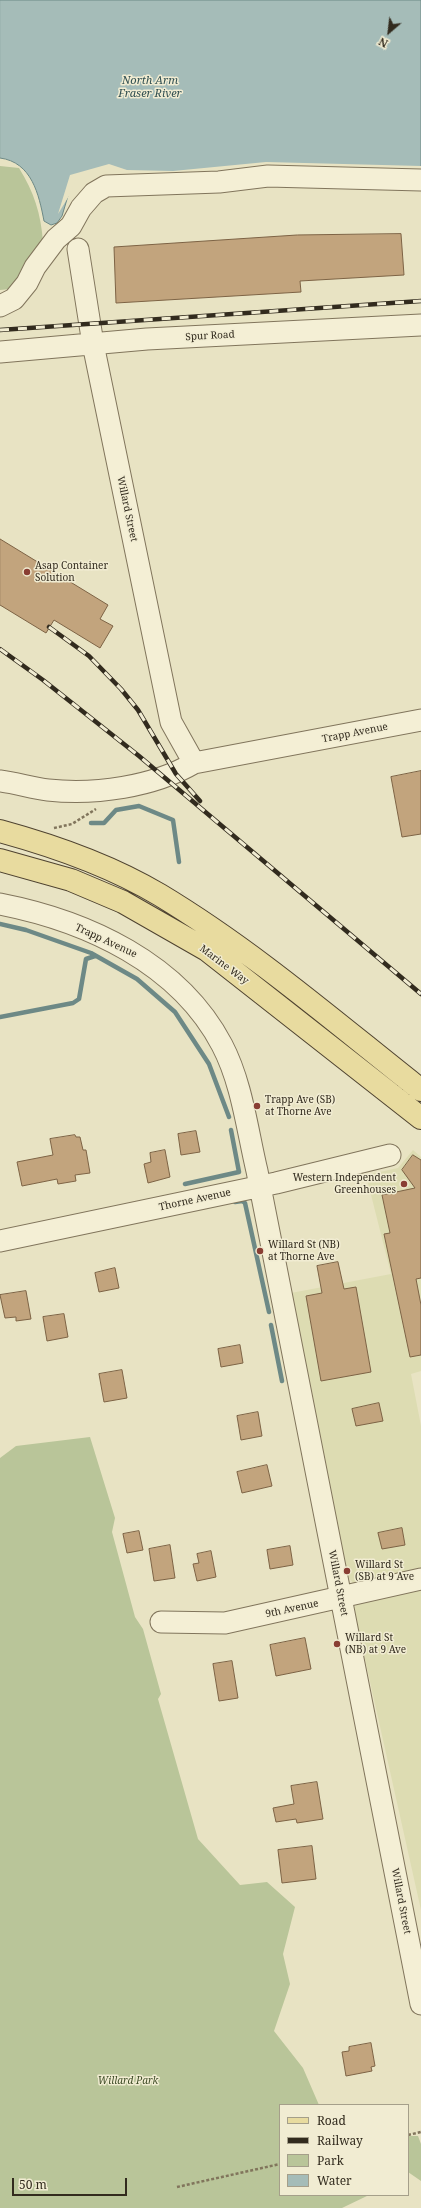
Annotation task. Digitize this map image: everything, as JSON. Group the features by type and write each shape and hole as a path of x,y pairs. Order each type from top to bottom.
{"main road":[{"path":"0,831 38,841 110,869 172,903 264,966 421,1090"},
{"name":"Marine Way","path":"0,860 71,880 123,902 207,950 421,1118"}],"street":[{"path":"0,306 14,299 27,283 35,267 56,239 71,226 81,208 94,193 106,186 219,182 268,176 421,180"},
{"name":"Willard Street","path":"78,249 93,344 171,722 194,763"},
{"name":"Spur Road","path":"0,352 93,344 421,325"},
{"name":"Trapp Avenue","path":"194,763 421,720"},
{"path":"0,781 48,790 106,789 158,780 176,774 194,763"},
{"name":"Trapp Avenue","path":"0,904 62,922 117,944 144,959 188,997 207,1020 223,1046 239,1092 259,1186"},
{"name":"Thorne Avenue","path":"0,1241 259,1186 390,1155"},
{"name":"Willard Street","path":"259,1186 421,2004"},
{"name":"9th Avenue","path":"161,1622 225,1623 421,1579"}],"path":[{"path":"38,841 54,828 72,824 98,808"},
{"path":"409,2134 421,2132"},
{"path":"177,2187 279,2164"}],"green space":[{"path":"0,166 19,168 29,186 36,204 41,222 43,242 10,289 0,290"},
{"path":"413,1150 421,1157 421,1371 411,1374 421,1426 421,1573 354,1584 348,1577 291,1293 391,1274 366,1175 398,1168"},
{"name":"Willard Park","path":"90,1437 115,1518 112,1532 135,1617 143,1629 161,1694 158,1699 198,1839 240,1885 267,1882 295,1907 283,1954 290,1984 274,2031 303,2068 319,2104 279,2104 279,2196 367,2196 342,2208 0,2208 0,1458 16,1446"},
{"path":"421,1587 421,1910 354,1610 356,1604"},
{"path":"409,2136 418,2136 421,2144 421,2181 409,2173"}],"water":[{"name":"North Arm Fraser River","path":"0,0 421,0 421,169 154,175 87,175 73,179 62,216 57,223 51,225 44,221 40,201 27,173 20,166 11,161 0,158"}],"pier":[{"path":"266,162 421,166 421,171 154,177 87,177 75,181 69,196 58,214 70,175 109,164 127,170 173,171"}],"building":[{"path":"401,234 404,275 300,281 301,292 116,303 114,247 297,235"},
{"name":"Asap Container Solution","path":"0,539 108,605 100,619 113,626 100,648 54,620 46,633 0,605"},
{"path":"421,771 421,834 402,837 391,777"},
{"path":"196,1131 200,1152 181,1155 178,1134"},
{"path":"75,1135 76,1137 80,1137 83,1150 86,1150 90,1173 75,1175 76,1181 58,1184 57,1179 22,1186 17,1162 53,1155 50,1139"},
{"path":"165,1150 170,1177 148,1183 144,1164 151,1162 150,1153"},
{"path":"413,1155 421,1160 421,1278 416,1279 421,1305 421,1355 410,1357 384,1234 390,1233 382,1195 415,1188 402,1170"},
{"path":"338,1262 344,1289 356,1287 371,1372 321,1381 306,1296 322,1293 317,1266"},
{"path":"115,1268 119,1288 99,1292 95,1273"},
{"path":"26,1291 31,1319 16,1321 16,1317 5,1318 0,1295"},
{"path":"64,1314 68,1337 47,1341 43,1317"},
{"path":"240,1345 243,1363 221,1367 218,1349"},
{"path":"122,1370 127,1398 104,1402 99,1374"},
{"path":"379,1403 383,1421 356,1426 352,1409"},
{"path":"258,1412 262,1436 241,1440 237,1416"},
{"path":"267,1465 272,1486 242,1493 237,1472"},
{"path":"402,1528 405,1545 382,1549 378,1533"},
{"path":"139,1531 143,1550 127,1553 123,1534"},
{"path":"170,1545 175,1578 154,1581 149,1549"},
{"path":"290,1546 293,1565 270,1569 267,1550"},
{"path":"211,1551 216,1577 197,1581 193,1564 199,1563 197,1554"},
{"path":"305,1638 311,1669 276,1676 270,1645"},
{"path":"232,1661 238,1698 219,1701 213,1664"},
{"path":"317,1782 323,1819 297,1823 296,1819 276,1822 273,1808 294,1804 291,1786"},
{"path":"312,1846 316,1879 282,1883 278,1850"},
{"path":"371,2043 375,2066 371,2067 372,2071 346,2076 342,2052 349,2051 349,2047"}],"waterway":[{"path":"91,823 104,823 116,810 139,806 173,820 179,862"},
{"path":"0,924 26,930 91,953 137,979 175,1012 209,1064 229,1117"},
{"path":"0,1017 73,1003 79,999 86,959 95,956"},
{"path":"185,1184 239,1172 231,1130"},
{"path":"235,1202 242,1201 245,1203 269,1312"},
{"path":"271,1325 282,1381"}],"railway":[{"path":"0,330 421,301"},
{"path":"49,627 89,656 121,689 138,710 176,774 200,801"},
{"path":"0,649 43,680 139,756 421,994"}],"place":[{"name":"Asap Container Solution","path":"27,572"},
{"name":"Trapp Ave (SB) at Thorne Ave","path":"257,1106"},
{"name":"Western Independent Greenhouses","path":"404,1184"},
{"name":"Willard St (NB) at Thorne Ave","path":"260,1251"},
{"name":"Willard St (SB) at 9 Ave","path":"347,1571"},
{"name":"Willard St (NB) at 9 Ave","path":"337,1644"}]}
